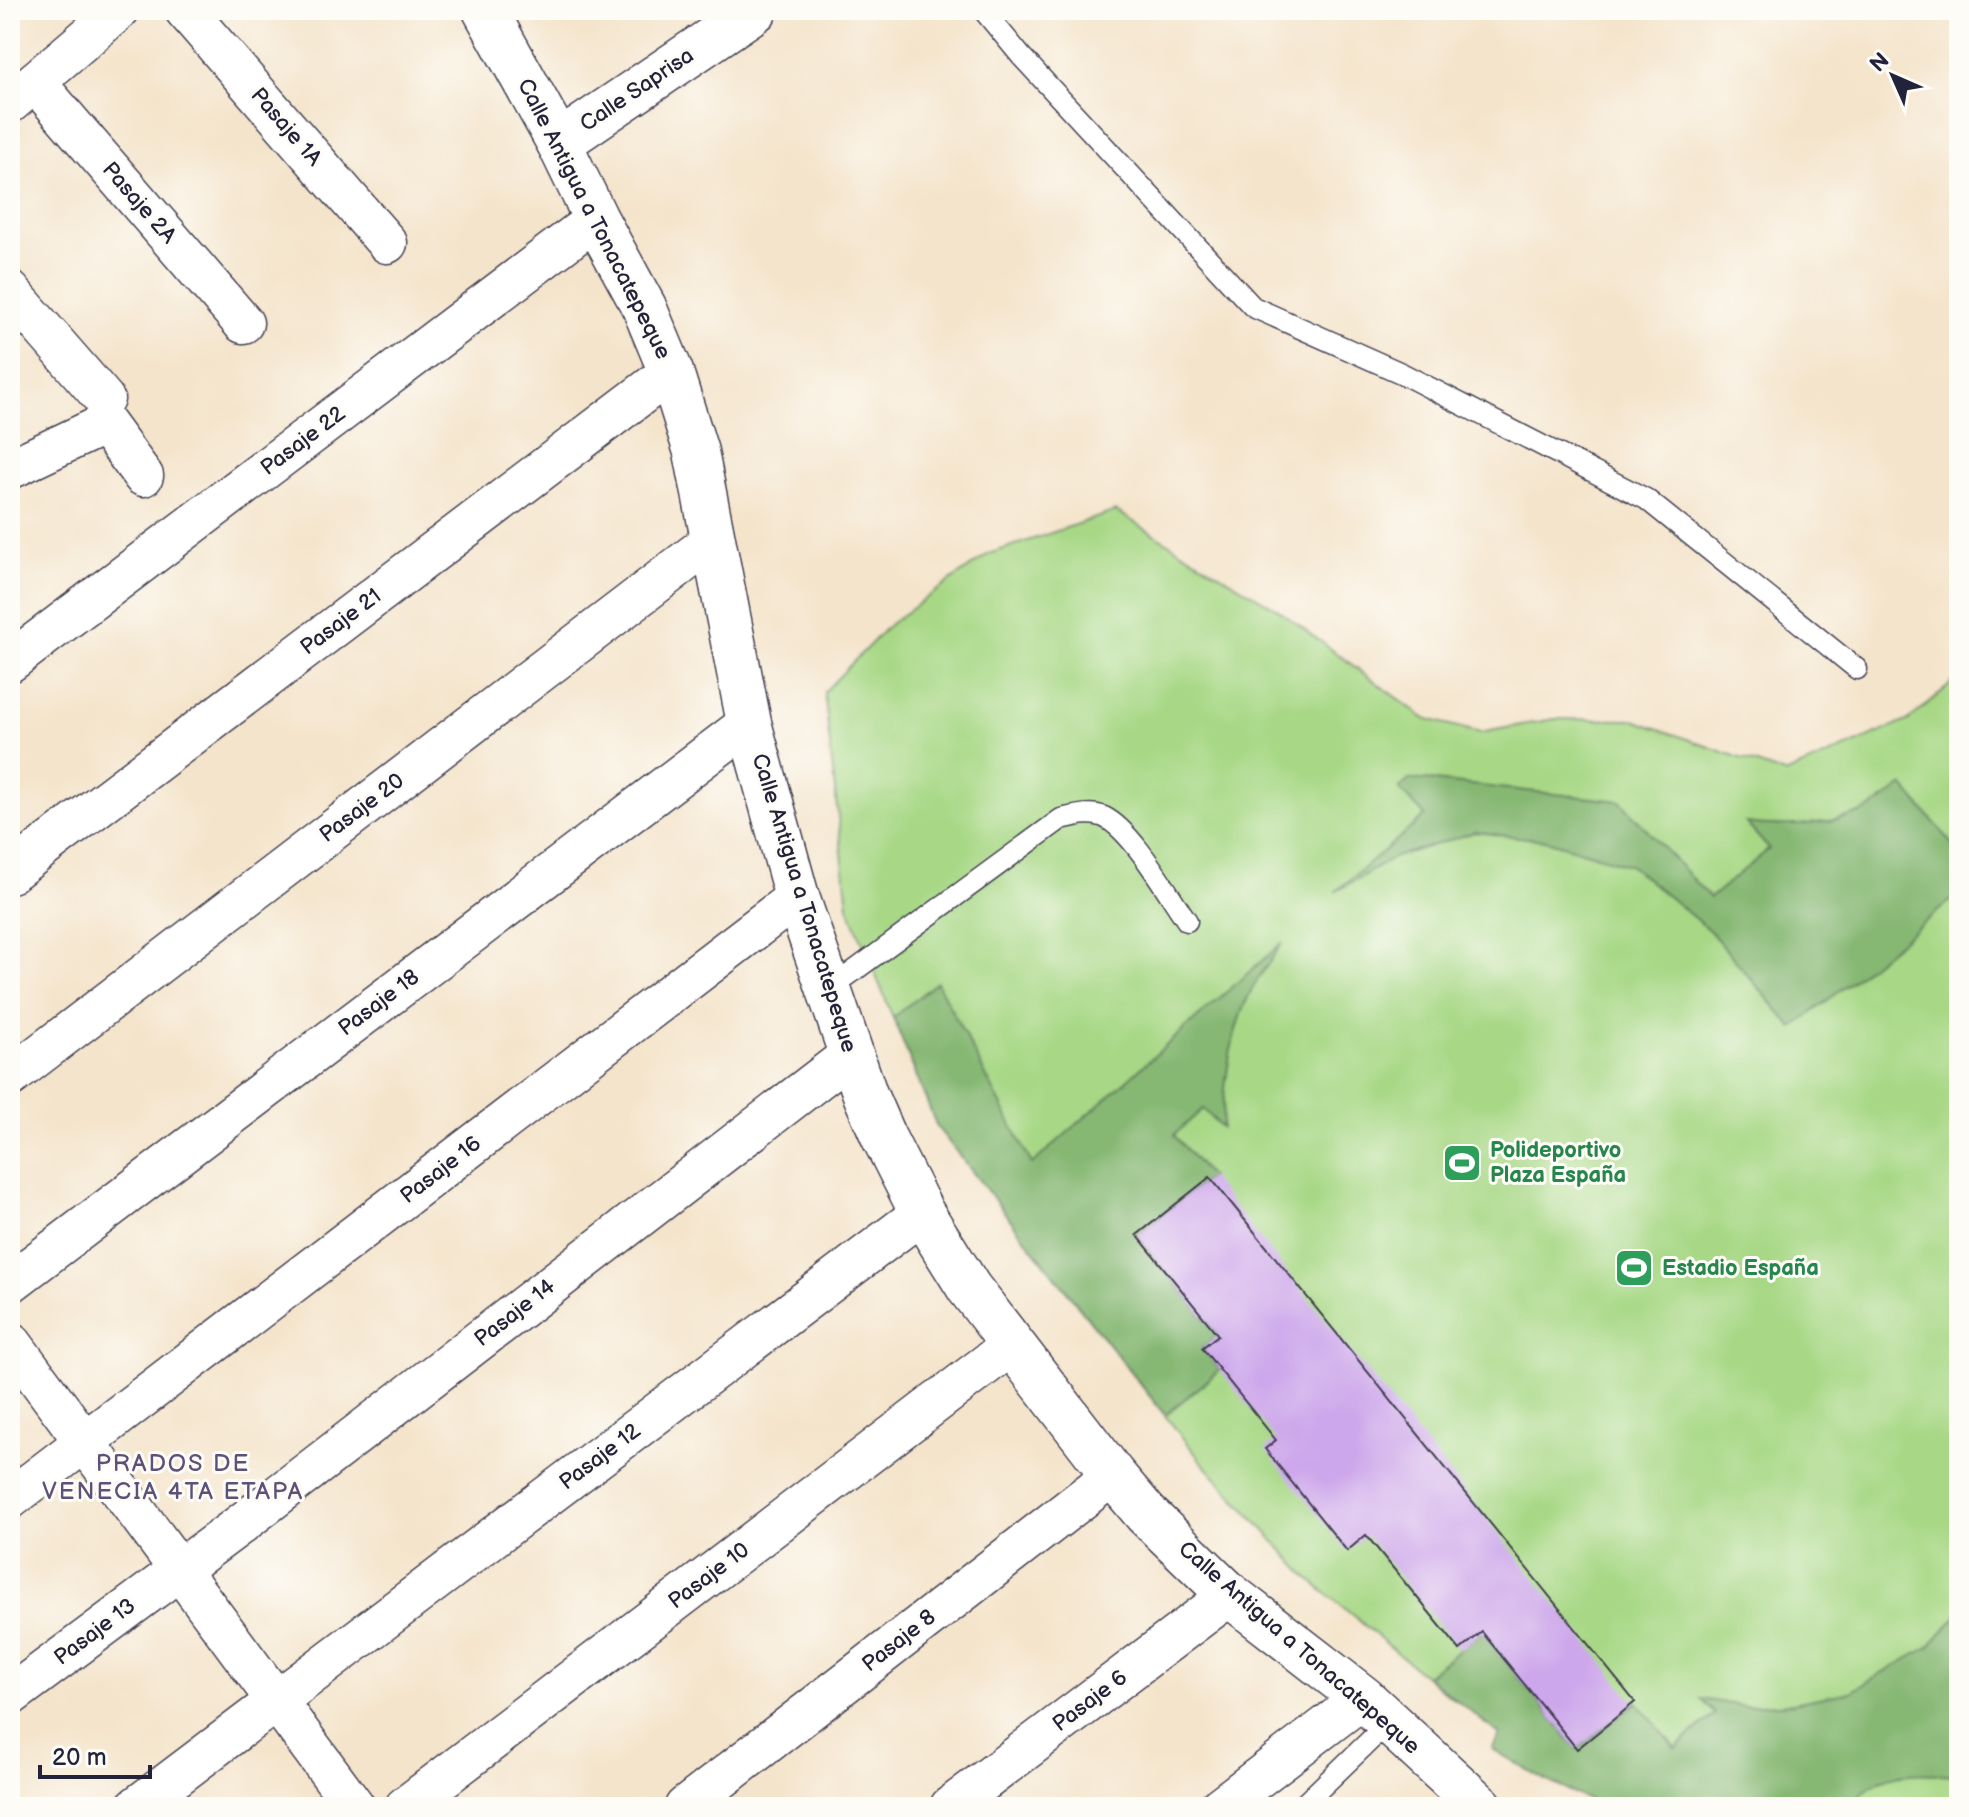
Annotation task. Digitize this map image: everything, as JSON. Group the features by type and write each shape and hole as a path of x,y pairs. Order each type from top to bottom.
{"street":[{"path":"22,92 119,10"},
{"name":"Pasaje 1A","path":"185,10 387,243"},
{"name":"Calle Antigua a Tonacatepeque","path":"485,10 559,143 644,307 671,372 696,452 749,723 797,897 850,1055 883,1136 922,1213 969,1288 1146,1514 1230,1595 1376,1710 1481,1806"},
{"name":"Calle Saprisa","path":"559,143 755,10"},
{"name":"Pasaje 2A","path":"22,92 243,323"},
{"name":"Pasaje 22","path":"10,662 596,219"},
{"path":"10,291 104,399"},
{"name":"Pasaje 21","path":"10,873 671,372"},
{"path":"10,469 105,424 143,476"},
{"name":"Pasaje 20","path":"10,1077 713,540"},
{"name":"Pasaje 18","path":"10,1283 749,723"},
{"name":"Pasaje 16","path":"10,1499 797,897"},
{"name":"Pasaje 14","path":"179,1569 850,1055"},
{"name":"Pasaje 12","path":"136,1807 922,1213"},
{"path":"10,1341 355,1807"},
{"name":"Pasaje 10","path":"405,1807 1013,1344"},
{"name":"Pasaje 8","path":"685,1807 1113,1475"},
{"name":"Pasaje 13","path":"10,1696 179,1569"},
{"name":"Pasaje 6","path":"950,1807 1230,1595"},
{"path":"1220,1807 1376,1710"}],"lane":[{"path":"983,10 1021,56 1253,307 1401,373 1646,499 1857,669"},
{"path":"828,990 1061,819 1084,814 1104,817 1132,842 1187,921"},
{"path":"1301,1807 1376,1710"}],"green space":[{"name":"Polideportivo Plaza España","path":"1116,511 1277,609 1424,718 1480,733 1554,719 1634,720 1785,774 1909,720 1959,677 1959,1807 1782,1807 1629,1794 1449,1696 1308,1578 1202,1462 937,1127 848,906 824,692 891,623 989,554"},
{"path":"1409,780 1620,801 1710,898 1769,849 1746,823 1803,824 1847,817 1871,808 1903,786 1959,851 1959,894 1793,1028 1710,931 1631,866 1546,840 1475,832 1395,857 1335,892 1425,816 1399,789"},
{"path":"1283,942 1242,1010 1226,1077 1222,1128 1203,1109 1174,1135 1210,1177 1137,1235 1218,1335 1202,1348 1220,1370 1165,1415 937,1127 893,1017 937,982 1032,1164"},
{"path":"1959,1613 1959,1775 1899,1775 1873,1785 1851,1807 1604,1807 1545,1780 1492,1749 1500,1735 1426,1676 1482,1632 1577,1749 1637,1702 1675,1748 1715,1714 1701,1699 1743,1706 1793,1703 1850,1692 1930,1646"}],"building":[{"path":"1210,1177 1635,1702 1577,1749 1482,1632 1460,1650 1366,1535 1347,1551 1265,1449 1276,1440 1202,1348 1218,1335 1137,1235"}],"place":[{"name":"Polideportivo Plaza España","path":"1462,1163"},
{"name":"Estadio España","path":"1634,1268"}],"district":[{"name":"PRADOS DE VENECIA 4TA ETAPA","path":"173,1477"}]}
